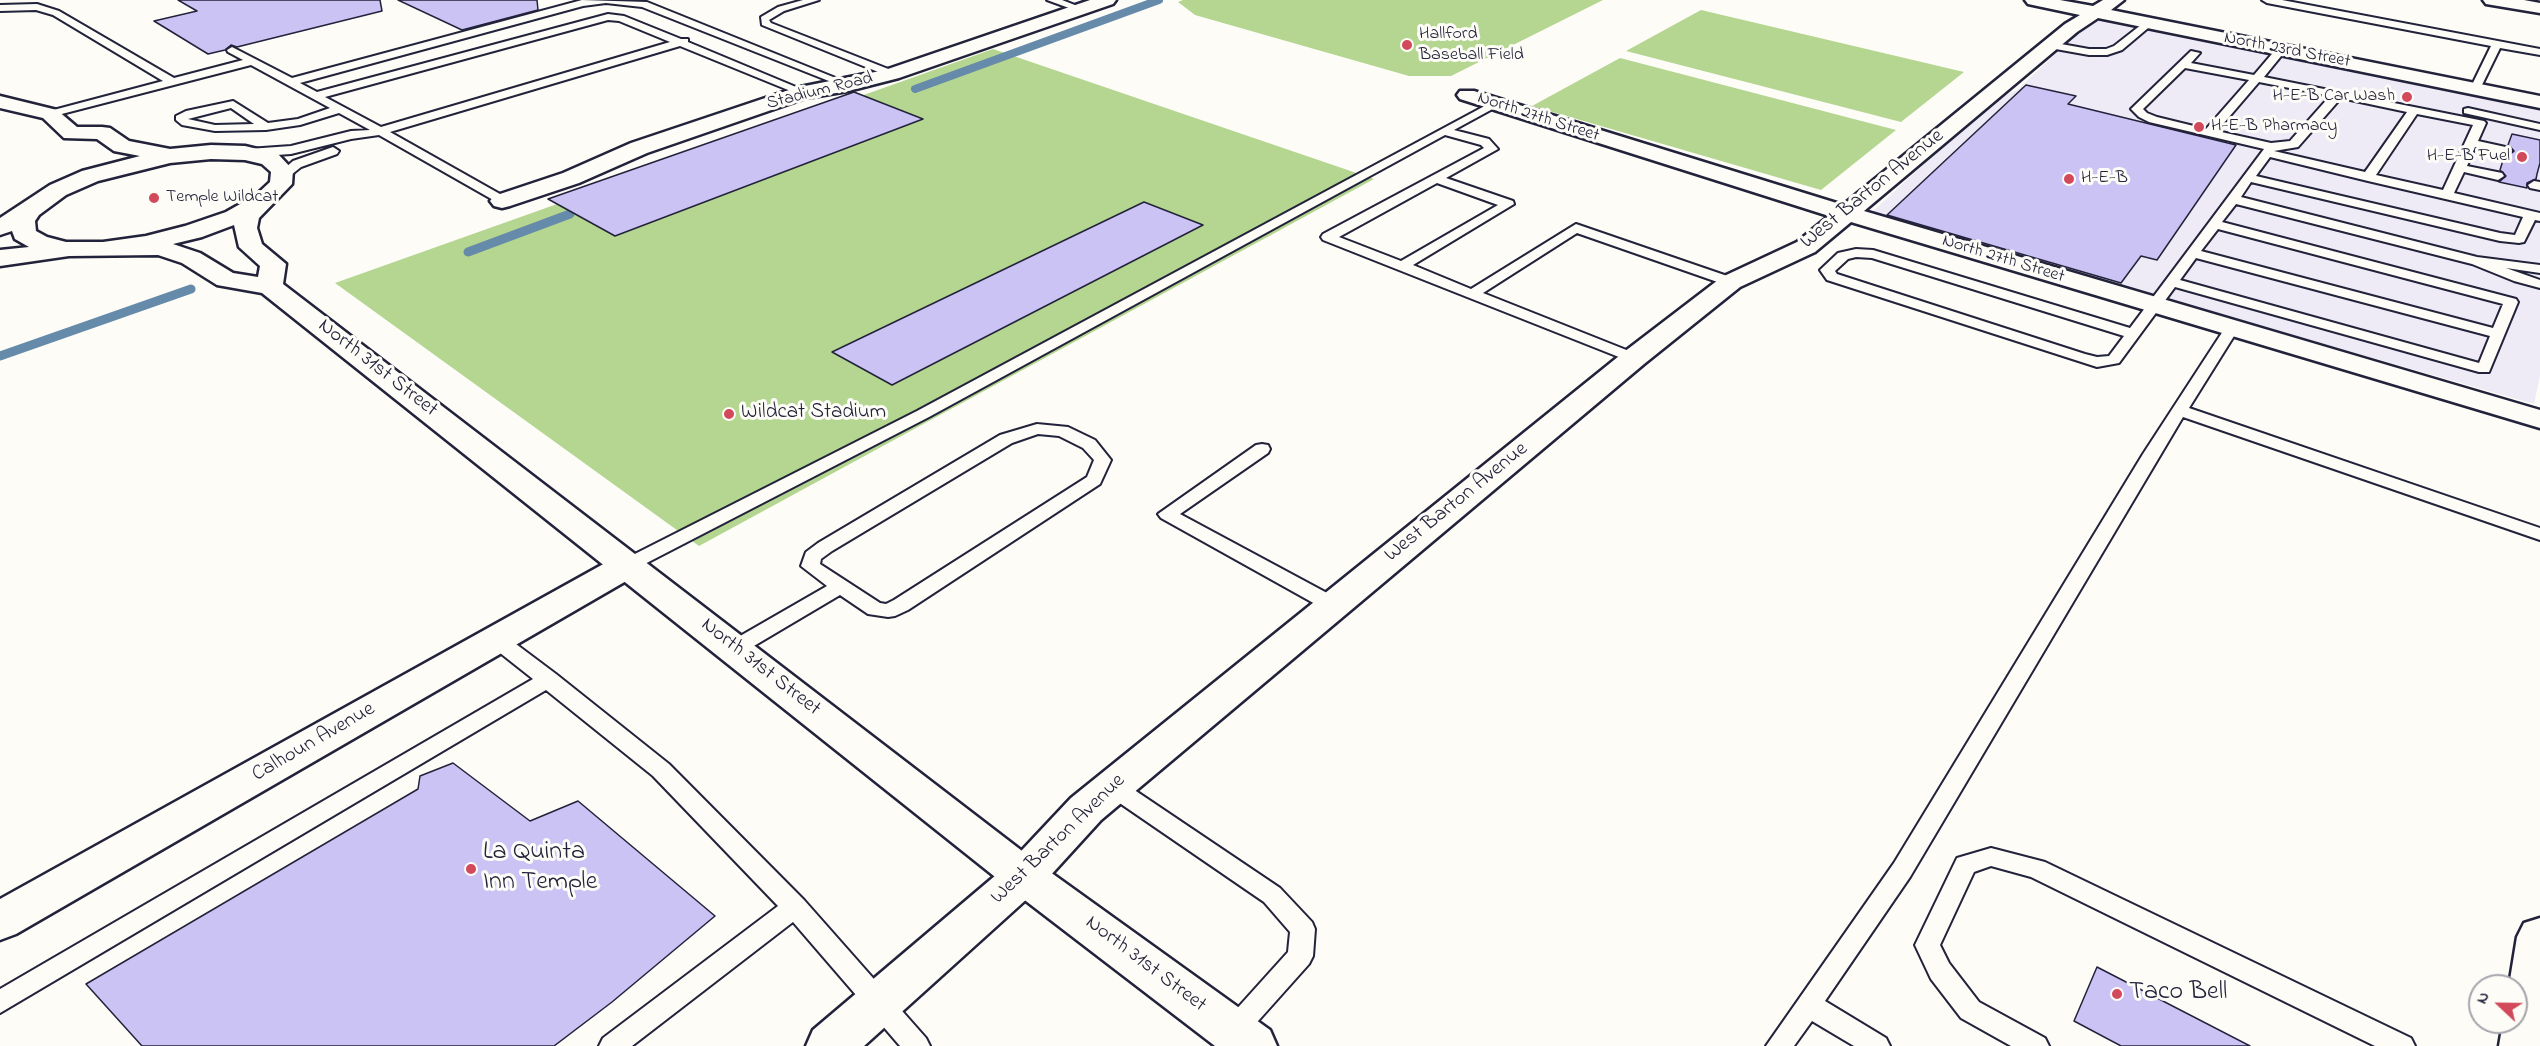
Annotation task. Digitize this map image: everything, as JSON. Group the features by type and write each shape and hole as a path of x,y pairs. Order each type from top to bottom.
{"street":[{"name":"Stadium Road","path":"502,201 571,178 639,148 802,92 848,85 892,74 1107,0"},
{"name":"North 23rd Street","path":"2034,0 2106,6 2149,23 2540,102"},
{"path":"2492,0 2540,8"},
{"name":"West Barton Avenue","path":"830,1046 1024,876 1086,809 1634,358 1731,282 1806,247 2071,28 2106,6"},
{"name":"North 27th Street","path":"1467,95 1845,213 2540,419"},
{"path":"0,102 50,114 69,148 72,172 58,190 31,210 0,228"},
{"path":"69,148 102,133 122,146 187,154"},
{"path":"31,210 23,220 24,234 39,243 66,249 160,248 191,258 226,280 270,286 273,264 251,247 245,228 248,216 281,184 282,170 270,159 245,153 187,154 128,165 90,176 58,190"},
{"path":"116,247 146,243 193,232 234,217 264,200"},
{"path":"0,258 82,248"},
{"name":"North 31st Street","path":"270,286 1024,876 1243,1038"},
{"name":"Calhoun Avenue","path":"0,921 628,565"},
{"path":"2530,1029 2540,937"}],"lane":[{"path":"290,82 582,3 606,0 644,4 848,85"},
{"path":"814,0 781,9 764,19 767,26 892,74"},
{"path":"1052,0 1080,9"},
{"path":"2267,0 2540,52"},
{"path":"0,8 37,7 56,13 172,82"},
{"path":"315,96 608,17 621,18 802,92"},
{"path":"2050,45 2089,52 2106,52 2118,48 2149,23"},
{"path":"245,153 291,150 351,135 374,133 715,32"},
{"path":"2475,89 2497,44"},
{"path":"232,50 340,109 374,133 502,201"},
{"path":"2209,133 2254,79 2282,50"},
{"path":"2195,54 2137,109 2143,115 2153,120 2368,177 2535,216 2519,239 2500,237 2248,178"},
{"path":"50,114 253,61"},
{"path":"2185,65 2414,110 2508,146"},
{"path":"2304,88 2331,86 2383,93"},
{"path":"2133,334 1873,254 1856,253 1843,256 1827,270 1832,277 2097,362 2114,360 2269,150 2294,144 2338,94"},
{"path":"2432,103 2540,127"},
{"path":"266,127 233,104 222,105 180,118 186,123 215,128 266,127 300,122 340,109"},
{"path":"628,565 933,409 1494,104"},
{"path":"2368,177 2414,110"},
{"path":"1444,131 1485,142 1492,149 1328,237 1634,358"},
{"path":"282,176 297,164 362,142 374,133"},
{"path":"2476,133 2540,136"},
{"path":"2446,195 2476,133"},
{"path":"2463,163 2500,171"},
{"path":"1402,266 1508,204 1436,179"},
{"path":"2173,282 2484,369 2511,302 2415,261 2233,199"},
{"path":"2415,261 2433,221"},
{"path":"2215,224 2415,261 2477,261 2540,269"},
{"path":"1472,294 1576,228 1731,282"},
{"path":"2194,253 2498,334"},
{"path":"2477,261 2540,284"},
{"path":"1779,1046 1902,870 2151,454 2232,328"},
{"path":"2180,410 2540,534"},
{"path":"1037,429 1062,431 1089,444 1103,460 1094,480 901,605 888,611 875,609 839,586 810,566 813,556 1006,439 1037,429"},
{"path":"1262,449 1167,514 1333,605"},
{"path":"735,648 839,586"},
{"path":"497,640 661,770 795,907 917,1046"},
{"path":"0,1002 549,679"},
{"path":"1113,787 1272,896 1303,929 1300,957 1243,1038"},
{"path":"2036,1046 1970,1010 1940,971 1928,945 1965,865 1990,857 2037,868 2402,1046"},
{"path":"612,1046 795,907"},
{"path":"1808,1005 1877,1046"}],"shaded area":[{"path":"2093,19 2540,108 2540,376 2534,404 1870,214 1992,101 2017,90"}],"green space":[{"name":"Hallford Baseball Field","path":"1183,0 1603,0 1451,76 1409,76 1195,15 1178,2"},
{"path":"1701,10 1964,72 1901,122 1626,51"},
{"name":"Wildcat Stadium","path":"993,49 1374,179 699,546 335,283"},
{"path":"1620,58 1896,130 1821,190 1532,106"}],"building":[{"path":"178,0 380,0 382,11 237,47 231,45 225,50 208,54 154,21 197,11"},
{"path":"398,0 537,0 538,10 462,30"},
{"name":"H-E-B","path":"2026,85 2076,96 2068,104 2236,145 2157,260 2141,256 2121,283 1887,215"},
{"path":"854,92 923,119 615,236 548,199"},
{"name":"H-E-B Fuel","path":"2512,134 2540,140 2540,163 2536,179 2527,183 2527,188 2499,182 2506,176 2500,170 2504,157 2514,151 2508,145"},
{"path":"1144,202 1203,225 892,385 832,352"},
{"name":"La Quinta Inn Temple","path":"453,763 530,821 578,801 715,916 612,1002 554,1046 142,1046 86,984 418,789 420,776"},
{"name":"Taco Bell","path":"2097,967 2250,1046 2121,1046 2074,1021"}],"waterway":[{"path":"915,89 1159,0"},
{"path":"468,252 570,214"},
{"path":"0,356 191,289"}],"place":[{"name":"Hallford Baseball Field","path":"1407,45"},
{"name":"H-E-B Car Wash","path":"2407,97"},
{"name":"H-E-B Pharmacy","path":"2199,127"},
{"name":"H-E-B Fuel","path":"2522,157"},
{"name":"H-E-B","path":"2069,179"},
{"name":"Temple Wildcat","path":"154,198"},
{"name":"Wildcat Stadium","path":"729,414"},
{"name":"La Quinta Inn Temple","path":"471,869"},
{"name":"Taco Bell","path":"2117,994"}]}
